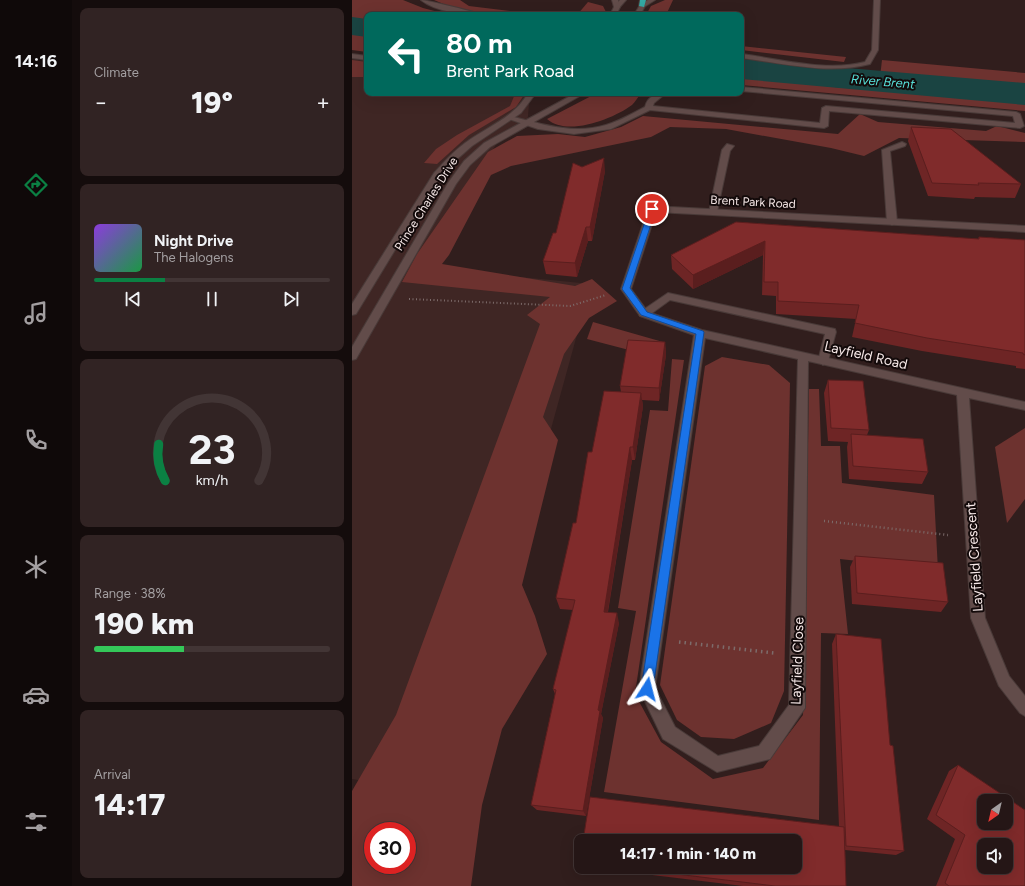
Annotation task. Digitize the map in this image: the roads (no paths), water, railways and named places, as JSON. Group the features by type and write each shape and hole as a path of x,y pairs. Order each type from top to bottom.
{"street":[{"path":"424,0 440,7 460,12"},
{"path":"615,0 617,7"},
{"path":"614,12 623,0"},
{"path":"638,12 643,3 652,0"},
{"path":"744,56 835,67 850,67 868,63 875,50 877,0"},
{"path":"352,56 364,58"},
{"path":"510,118 538,127 574,132 608,127 649,108 824,126 826,108 1020,126 1016,114 744,89"},
{"name":"Prince Charles Drive","path":"352,312 440,172 459,151 510,118 528,102 531,96"},
{"name":"Prince Charles Drive","path":"352,356 384,298 458,172 487,145 575,96"},
{"path":"649,108 650,102 658,96"},
{"path":"892,222 886,150 902,144"},
{"path":"713,212 726,150 730,146"},
{"name":"Brent Park Road","path":"644,314 626,289 652,209 1025,229"},
{"path":"644,314 668,296 831,332 823,361"},
{"path":"644,314 700,332"},
{"name":"Layfield Road","path":"700,332 1025,406"},
{"name":"Layfield Close","path":"700,332 647,689 670,733 717,764 764,753 797,708 803,356"},
{"name":"Layfield Crescent","path":"963,393 978,618 1004,681 1025,708"}],"waterway":[{"name":"River Brent","path":"352,26 364,28"},
{"name":"River Brent","path":"744,69 1025,94"}]}
